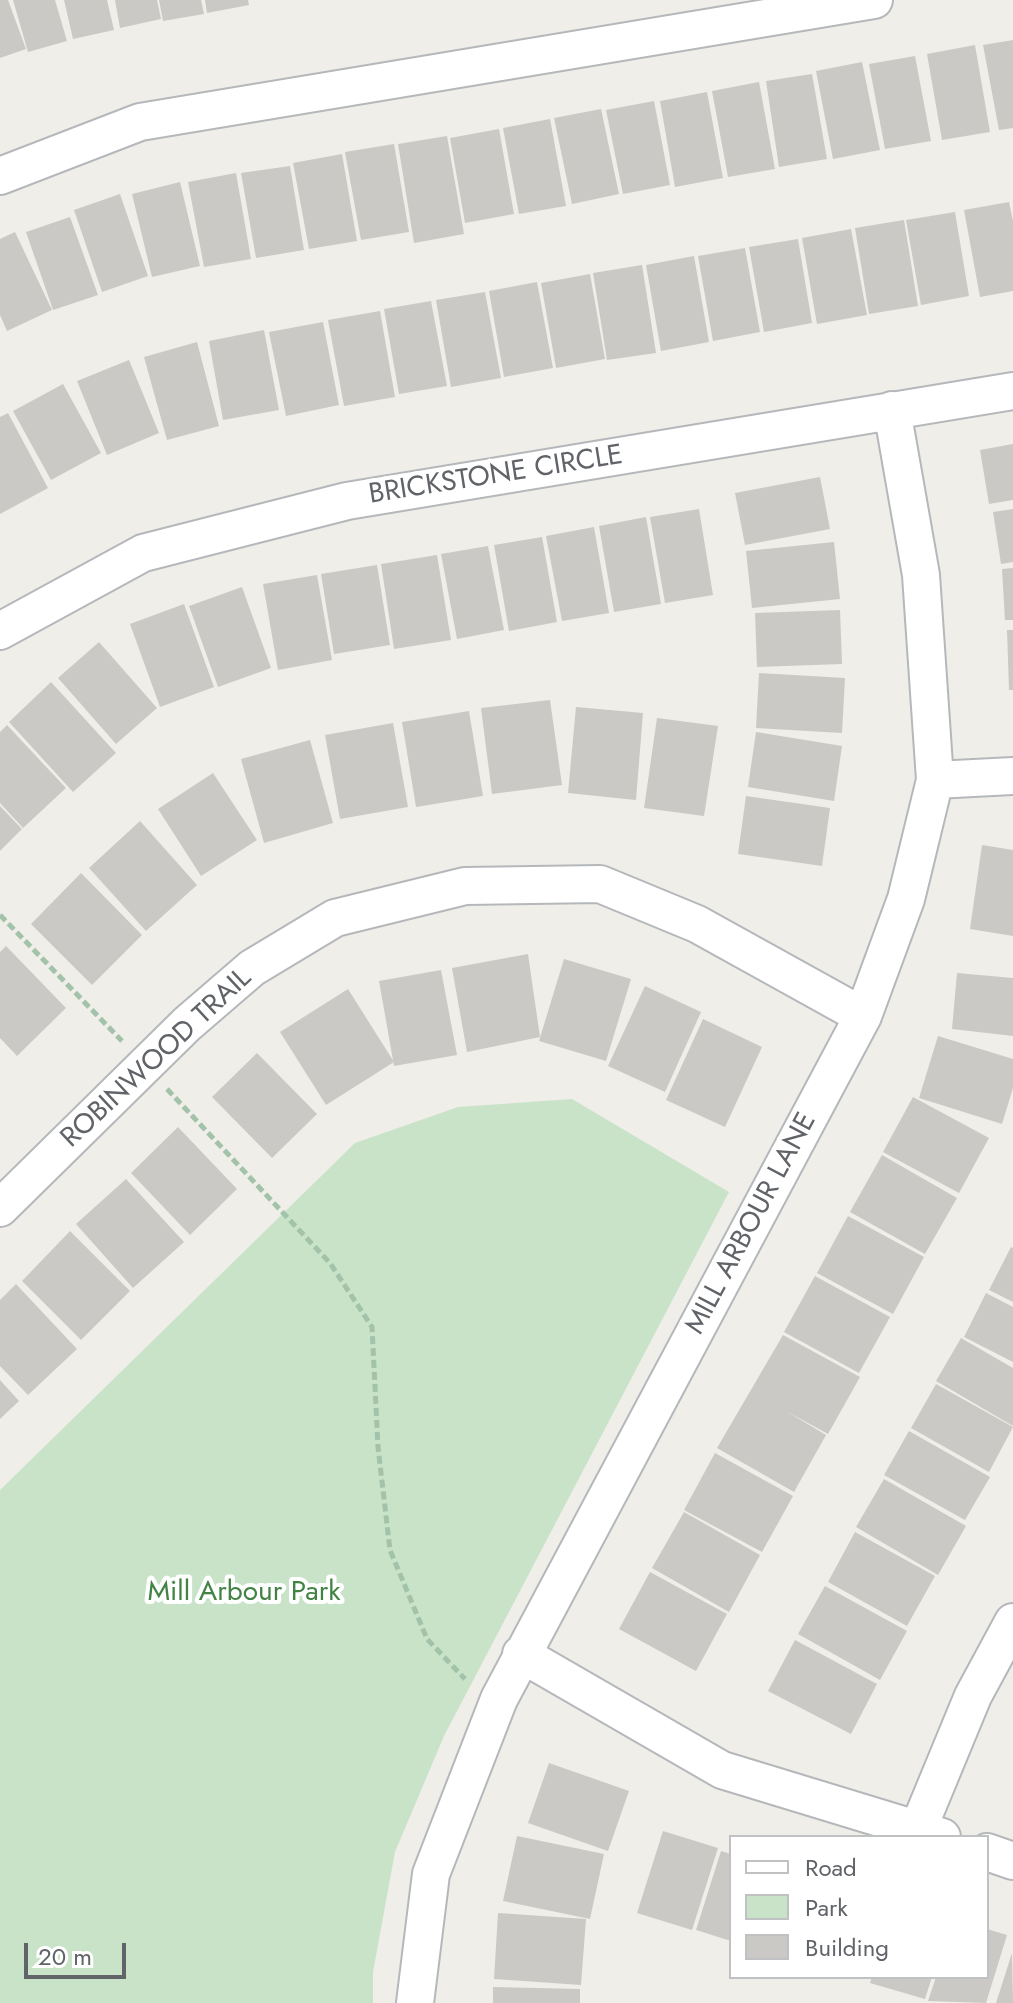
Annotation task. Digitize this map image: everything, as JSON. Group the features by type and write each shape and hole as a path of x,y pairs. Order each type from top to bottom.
{"street":[{"path":"0,176 140,122 874,0"},
{"name":"BRICKSTONE CIRCLE","path":"0,631 143,553 347,501 1013,391"},
{"name":"MILL ARBOUR LANE","path":"415,2003 431,1874 499,1699 863,1016 906,899 935,780 921,575 892,410"},
{"path":"935,780 1013,776"},
{"name":"ROBINWOOD TRAIL","path":"0,1208 145,1066 252,968 335,918 465,886 600,884 697,924 863,1016"},
{"path":"521,1654 722,1770 930,1833 973,1696 1013,1622"},
{"path":"989,1853 1013,1861"}],"path":[{"path":"0,915 330,1263 372,1327 378,1447 390,1550 427,1639 465,1679"}],"green space":[{"name":"Mill Arbour Park","path":"572,1099 729,1192 444,1736 395,1852 373,1972 373,2003 0,2003 0,1490 355,1143 458,1107"}],"building":[{"path":"0,0 8,0 26,49 0,58"},
{"path":"13,0 55,0 67,41 28,52"},
{"path":"64,0 107,0 114,30 73,39"},
{"path":"115,0 157,0 161,19 120,28"},
{"path":"159,0 201,0 204,14 163,21"},
{"path":"205,0 248,0 249,5 207,13"},
{"path":"1013,40 1013,128 999,130 983,45"},
{"path":"975,45 990,132 942,140 927,54"},
{"path":"915,56 931,141 885,149 869,64"},
{"path":"862,62 880,150 833,159 816,71"},
{"path":"812,74 827,159 779,167 766,81"},
{"path":"759,82 775,169 728,177 712,91"},
{"path":"707,92 723,178 675,187 660,101"},
{"path":"654,101 670,185 623,194 606,110"},
{"path":"601,109 619,194 572,204 554,118"},
{"path":"550,119 566,206 519,214 503,128"},
{"path":"499,129 514,214 465,223 450,138"},
{"path":"447,136 464,234 414,243 398,144"},
{"path":"394,144 409,232 361,240 345,152"},
{"path":"342,154 357,241 309,249 293,163"},
{"path":"290,166 304,250 256,258 241,173"},
{"path":"236,173 251,259 204,267 188,182"},
{"path":"180,182 200,266 152,277 132,194"},
{"path":"120,194 148,276 102,292 74,210"},
{"path":"1009,202 1013,221 1013,291 980,297 964,210"},
{"path":"955,212 969,296 921,305 906,220"},
{"path":"70,217 98,295 53,310 26,232"},
{"path":"904,220 918,306 869,314 855,228"},
{"path":"851,229 867,315 817,324 802,238"},
{"path":"15,232 52,310 7,331 0,315 0,239"},
{"path":"798,239 812,323 764,332 749,247"},
{"path":"745,248 760,332 713,341 698,256"},
{"path":"694,256 709,342 661,351 646,265"},
{"path":"642,265 656,353 607,360 593,273"},
{"path":"590,274 605,359 556,368 541,283"},
{"path":"537,282 553,368 504,377 489,291"},
{"path":"485,292 501,378 451,387 436,300"},
{"path":"431,301 447,386 399,394 384,309"},
{"path":"380,311 395,397 344,406 328,320"},
{"path":"323,322 339,405 286,416 269,332"},
{"path":"264,330 279,410 223,420 209,341"},
{"path":"197,342 219,426 167,440 144,357"},
{"path":"129,360 159,433 107,455 77,381"},
{"path":"63,384 101,453 51,480 13,411"},
{"path":"8,413 48,488 0,514 0,417"},
{"path":"1013,444 1013,500 989,504 980,450"},
{"path":"820,477 830,529 745,545 735,493"},
{"path":"699,509 713,595 665,603 650,517"},
{"path":"1013,509 1013,562 1001,564 993,512"},
{"path":"646,517 661,604 614,612 599,526"},
{"path":"594,527 609,613 562,621 546,536"},
{"path":"542,537 557,622 509,631 494,545"},
{"path":"834,542 840,599 752,608 746,551"},
{"path":"488,546 504,630 457,639 441,554"},
{"path":"437,555 451,640 394,649 381,564"},
{"path":"377,565 390,645 334,654 321,574"},
{"path":"1013,568 1013,620 1005,620 1002,569"},
{"path":"317,575 332,660 278,670 263,584"},
{"path":"242,587 271,668 218,687 189,606"},
{"path":"184,604 214,687 160,707 130,624"},
{"path":"840,610 842,664 757,667 755,613"},
{"path":"1007,630 1013,630 1013,690 1009,690"},
{"path":"99,642 157,708 116,744 58,678"},
{"path":"759,673 845,678 842,733 756,728"},
{"path":"51,682 116,753 73,792 9,722"},
{"path":"550,700 562,785 492,794 481,708"},
{"path":"576,707 643,713 636,800 568,793"},
{"path":"469,711 483,796 416,807 402,722"},
{"path":"657,718 718,726 704,816 644,808"},
{"path":"393,723 408,807 340,819 325,735"},
{"path":"7,725 66,788 23,828 0,803 0,732"},
{"path":"756,732 842,746 834,801 748,787"},
{"path":"310,740 333,823 264,843 241,759"},
{"path":"213,773 257,840 201,876 158,809"},
{"path":"746,796 830,808 822,866 738,854"},
{"path":"0,806 22,829 0,851"},
{"path":"140,821 197,885 146,931 89,868"},
{"path":"982,845 1013,850 1013,936 970,929"},
{"path":"81,873 142,935 92,985 31,924"},
{"path":"6,946 66,1008 17,1056 0,1038 0,952"},
{"path":"528,954 540,1037 467,1052 452,968"},
{"path":"564,959 631,979 606,1061 539,1041"},
{"path":"441,970 457,1055 394,1066 379,981"},
{"path":"957,973 1013,978 1013,1036 952,1029"},
{"path":"645,986 701,1012 665,1092 608,1066"},
{"path":"348,989 394,1062 326,1105 280,1032"},
{"path":"703,1019 762,1047 725,1127 666,1100"},
{"path":"938,1036 1013,1059 1013,1088 1002,1124 919,1098"},
{"path":"257,1053 317,1114 272,1158 212,1097"},
{"path":"913,1097 989,1138 959,1193 883,1152"},
{"path":"178,1127 237,1189 190,1235 131,1173"},
{"path":"882,1155 957,1198 925,1254 850,1212"},
{"path":"126,1179 184,1242 133,1288 76,1224"},
{"path":"848,1216 924,1257 893,1314 817,1273"},
{"path":"70,1231 130,1291 81,1340 22,1281"},
{"path":"1013,1248 1013,1302 989,1290"},
{"path":"815,1276 890,1317 859,1373 784,1332"},
{"path":"16,1284 77,1349 28,1395 0,1366 0,1300"},
{"path":"986,1293 1013,1307 1013,1362 964,1337"},
{"path":"783,1335 860,1377 828,1434 786,1411 826,1435 794,1492 717,1448"},
{"path":"961,1338 1013,1368 1013,1426 936,1381"},
{"path":"0,1380 19,1401 0,1419"},
{"path":"936,1384 1013,1427 989,1472 911,1428"},
{"path":"909,1431 990,1477 965,1520 884,1475"},
{"path":"715,1453 793,1496 762,1552 684,1510"},
{"path":"884,1479 966,1526 938,1575 856,1527"},
{"path":"684,1512 760,1555 729,1612 652,1568"},
{"path":"855,1532 935,1576 907,1626 828,1582"},
{"path":"650,1572 727,1614 696,1671 619,1629"},
{"path":"825,1586 907,1631 880,1680 798,1634"},
{"path":"795,1640 877,1684 851,1734 768,1691"},
{"path":"549,1763 629,1791 608,1851 528,1823"},
{"path":"663,1831 718,1848 692,1930 637,1913"},
{"path":"517,1836 604,1854 590,1919 503,1901"},
{"path":"721,1851 729,1853 729,1940 696,1930"},
{"path":"498,1913 586,1919 581,1985 494,1979"},
{"path":"989,1930 1007,1935 986,2003 928,2001 935,1979 989,1979"},
{"path":"1012,1953 1013,2003 996,2003"},
{"path":"871,1979 931,1979 925,1999 870,1983"},
{"path":"493,1987 580,1989 580,2003 493,2003"}]}
